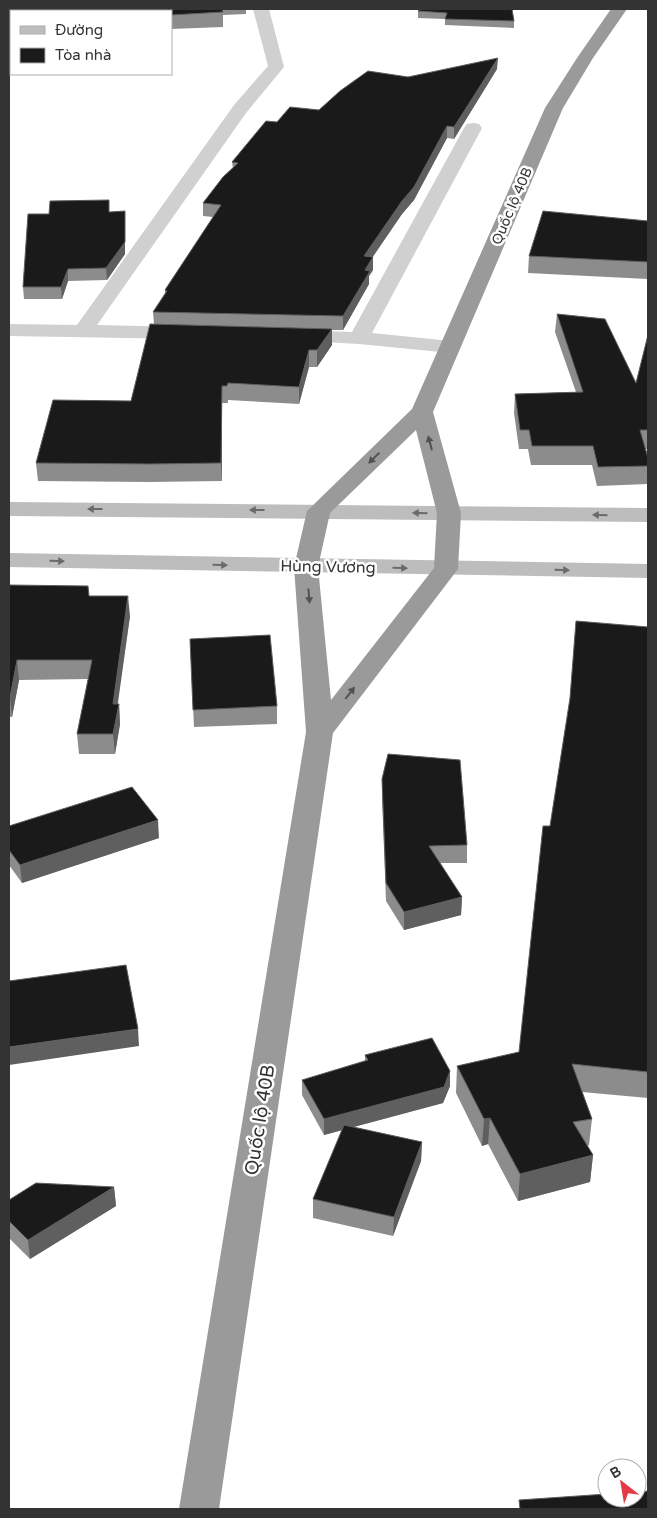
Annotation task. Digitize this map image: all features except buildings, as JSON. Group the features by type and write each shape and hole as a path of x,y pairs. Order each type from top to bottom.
{"highway":[{"name":"Quốc lộ 40B","path":"422,412 554,108 585,58 619,9"},
{"path":"319,511 422,412 449,513 446,569 320,732"},
{"name":"Quốc lộ 40B","path":"200,1509 320,732 306,567 319,511"}],"main road":[{"path":"9,509 648,515"},
{"name":"Hùng Vương","path":"9,560 306,567 648,571"}],"street":[{"path":"83,331 240,109 276,67 261,9"},
{"path":"359,338 473,128"},
{"path":"9,330 202,334"},
{"path":"280,336 359,338 451,346"}]}
